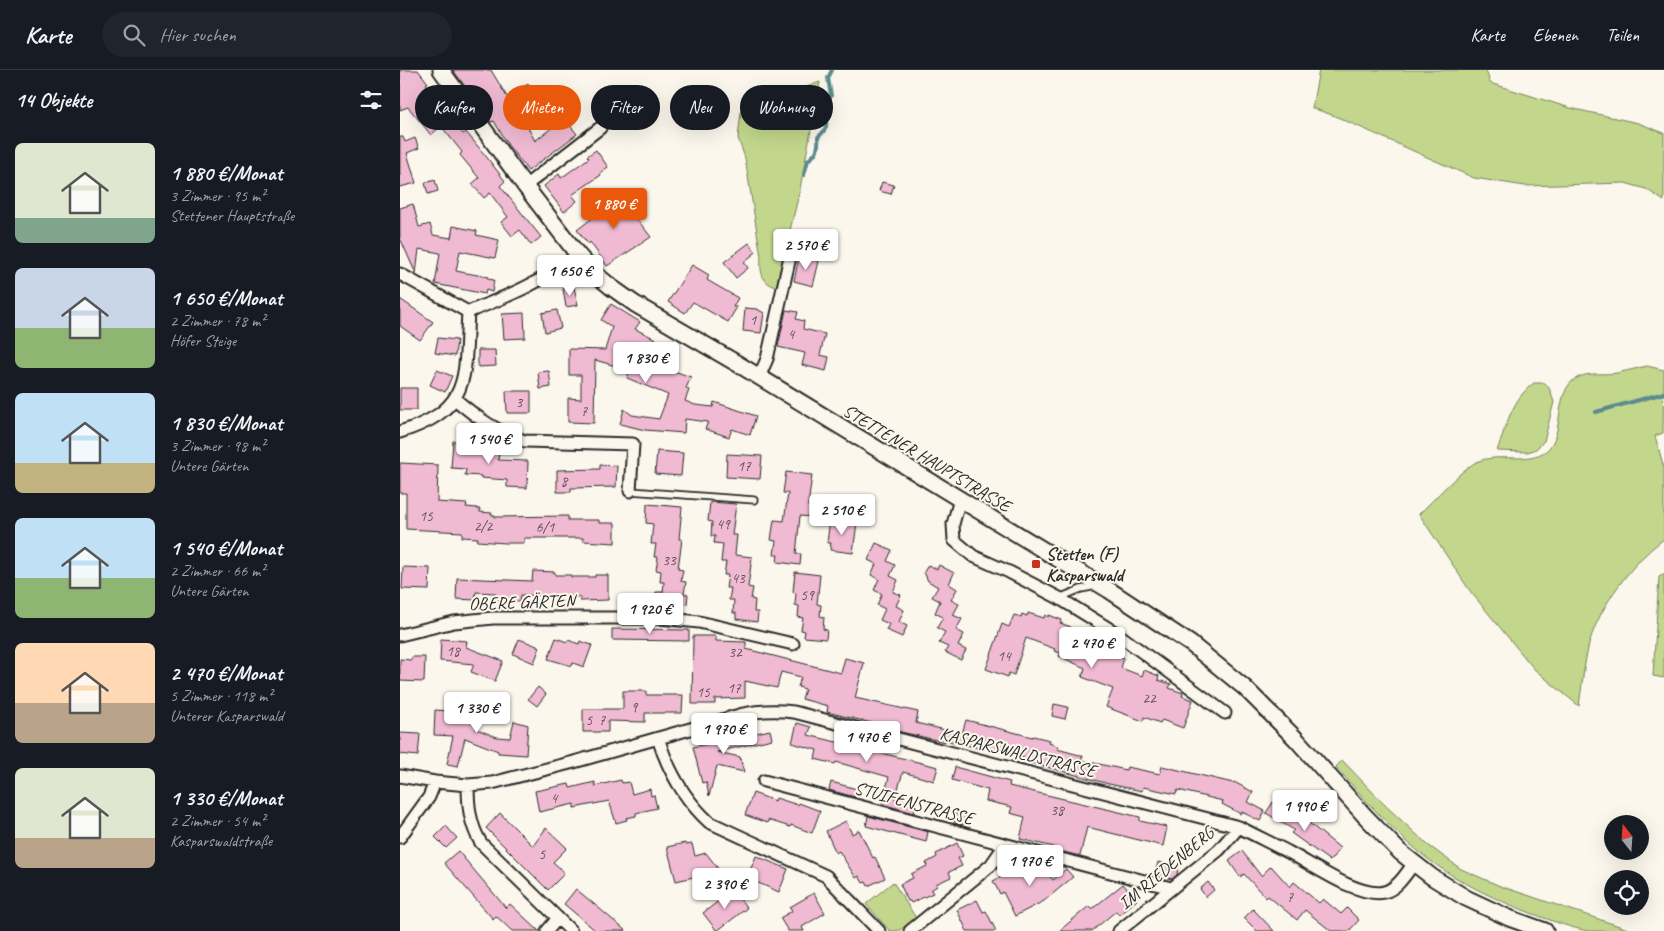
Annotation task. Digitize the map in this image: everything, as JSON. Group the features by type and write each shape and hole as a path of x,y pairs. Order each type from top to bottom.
{"street":[{"name":"STETTENER HAUPTSTRASSE","path":"441,70 525,186 593,272 635,304 960,499 1102,586 1191,644 1245,688 1296,739 1364,816 1400,852 1466,898 1509,918 1544,931"},
{"path":"525,186 597,130"},
{"path":"759,377 766,359 794,239"},
{"path":"468,312 514,294 540,281 578,255"},
{"path":"400,274 468,312"},
{"path":"400,432 429,421 448,408 455,399 461,388 464,371 468,312"},
{"path":"455,399 496,430 525,441 634,444 630,491"},
{"path":"960,499 953,524 954,540 973,556 1059,598 1119,635 1225,713"},
{"name":"OBERE GÄRTEN","path":"400,635 454,622 494,618 660,618 699,622 794,644"},
{"name":"KASPARSWALDSTRASSE","path":"400,776 468,785 492,783 763,710 794,712 1239,827"},
{"path":"658,738 663,754 678,785 697,810 710,822 826,876 879,931"},
{"path":"400,837 428,797 435,782"},
{"name":"STUIFENSTRASSE","path":"764,782 1171,888"},
{"path":"468,785 469,814 481,844 571,931"},
{"name":"IM RIEDENBERG","path":"1119,931 1219,850 1239,827 1348,885 1373,894 1386,892 1396,886 1414,863"},
{"path":"910,931 991,865 1005,845"},
{"path":"547,931 558,918"}],"lane":[{"path":"630,491 754,500"},
{"path":"1059,598 1081,589 1102,586"}],"green space":[{"path":"1319,70 1486,70 1490,83 1570,108 1638,123 1664,133 1664,201 1646,189 1625,183 1525,186 1474,178 1335,116 1312,108"},
{"path":"740,120 740,130 811,130 799,194 776,287 767,282 762,276 761,257 745,158 738,138"},
{"path":"1647,366 1664,370 1663,433 1655,436 1664,468 1664,539 1640,560 1618,586 1600,615 1589,644 1579,706 1535,670 1470,591 1419,514 1457,477 1479,461 1496,458 1530,457 1546,451 1556,435 1565,391 1579,377 1617,373"},
{"path":"1534,383 1545,383 1554,402 1544,441 1536,449 1528,452 1497,451 1515,405 1526,389"},
{"path":"1664,574 1664,678 1653,676 1659,577"},
{"path":"1342,760 1386,806 1428,845 1461,869 1500,886 1634,931 1588,931 1572,927 1508,904 1451,875 1412,846 1373,808 1336,767"},
{"path":"893,882 916,918 900,930 890,931 866,904"}],"building":[{"path":"400,70 418,70 428,83 427,85 415,85 415,116 408,107 400,110"},
{"path":"453,70 491,70 503,90 503,130 529,130 535,141 549,130 574,130 577,134 528,171 493,121 493,85 464,85"},
{"path":"427,130 437,130 431,135"},
{"path":"444,130 460,130 463,134 466,132 505,181 500,186 541,237 531,245 520,230 512,236 501,222 508,217 490,193 484,198 472,184 479,178 460,155 462,152"},
{"path":"400,137 403,137 405,142 415,138 419,148 407,153 416,183 400,187"},
{"path":"596,150 608,167 600,173 601,175 572,195 577,201 564,212 544,186 559,174 561,178 589,158 587,156"},
{"path":"435,180 438,191 428,194 425,183"},
{"path":"882,182 894,185 891,194 879,191"},
{"path":"619,192 628,204 626,205 651,237 607,266 590,242 588,244 577,230 603,210 600,206"},
{"path":"413,204 419,227 430,224 433,235 451,238 453,226 477,231 476,235 499,240 495,258 460,251 456,271 488,277 488,279 494,280 492,292 486,290 485,294 435,284 440,253 419,249 416,274 400,238 400,208"},
{"path":"749,243 756,252 744,262 748,268 736,278 724,262"},
{"path":"799,257 819,261 813,286 794,281"},
{"path":"692,265 709,275 707,280 738,298 733,307 737,307 728,322 693,302 685,313 668,302"},
{"path":"574,287 578,305 566,307 563,289"},
{"path":"400,299 433,322 420,340 400,326"},
{"path":"611,304 640,322 635,329 656,339 646,364 670,373 671,370 691,377 686,388 689,390 685,401 695,405 713,407 714,402 756,416 750,435 732,429 729,437 705,429 708,422 685,419 684,433 645,430 620,424 624,409 632,415 659,419 668,395 627,378 630,370 595,360 594,423 568,422 568,398 581,399 581,375 569,375 569,349 605,350 612,327 601,320"},
{"path":"745,308 757,309 764,313 761,333 743,331"},
{"path":"557,310 561,328 545,332 542,313"},
{"path":"786,310 798,312 796,319 804,321 803,329 825,334 820,355 829,357 826,371 802,365 805,353 778,347"},
{"path":"524,313 525,338 504,339 502,314"},
{"path":"438,338 457,340 455,356 435,353"},
{"path":"478,350 495,350 496,366 478,367"},
{"path":"437,370 452,376 445,392 430,385"},
{"path":"549,371 551,387 540,389 538,372"},
{"path":"400,388 417,388 417,410 400,410"},
{"path":"506,391 531,391 531,413 507,413"},
{"path":"453,441 470,442 470,445 484,447 483,450 495,451 495,453 499,453 498,460 528,461 527,488 507,487 507,480 465,475 466,469 451,468"},
{"path":"657,451 683,453 681,476 655,474"},
{"path":"727,454 762,456 760,479 726,477"},
{"path":"400,463 438,465 437,502 467,504 466,507 480,509 480,512 492,513 495,517 568,516 568,520 599,520 599,523 615,523 615,543 583,541 583,538 524,538 524,543 506,543 477,541 478,538 462,537 462,532 406,529 406,493 400,493"},
{"path":"600,465 617,466 616,487 571,488 571,492 557,492 557,470 600,469"},
{"path":"786,472 812,475 808,506 813,507 812,517 800,516 796,554 801,554 800,565 777,562 778,555 774,555 776,541 771,540 774,520 784,521 788,493 783,493"},
{"path":"710,502 736,504 732,535 737,535 735,555 752,557 748,587 753,588 751,599 755,600 754,612 758,612 757,622 736,619 736,613 733,613 734,600 729,600 731,588 726,588 728,575 724,575 726,562 721,562 723,544 714,543 715,536 711,536 712,522 708,521"},
{"path":"647,504 682,507 679,539 682,539 678,569 683,570 681,581 686,582 684,594 688,594 687,604 655,600 656,592 663,592 664,582 660,582 661,571 656,570 658,557 654,557 656,544 651,544 653,524 646,523"},
{"path":"830,519 857,522 853,553 830,550 831,543 827,543"},
{"path":"876,543 892,550 887,561 895,565 890,576 898,580 893,592 901,595 896,606 904,610 899,622 907,626 902,637 886,630 889,624 880,620 885,609 877,605 882,594 874,590 879,579 871,575 876,564 868,560"},
{"path":"928,565 937,569 939,565 954,573 949,584 957,589 951,600 959,604 953,615 962,619 956,630 964,634 958,646 966,650 961,660 945,652 948,647 939,643 945,632 937,628 943,617 935,613 940,601 932,597 938,587 928,581 924,572"},
{"path":"403,567 430,568 429,590 402,589"},
{"path":"533,571 555,572 555,575 571,575 571,577 608,575 608,600 580,601 580,597 521,595 520,601 495,600 495,593 476,592 475,600 456,599 457,578 532,581"},
{"path":"795,572 820,575 817,604 821,605 820,616 824,617 823,629 827,630 826,639 804,637 805,631 801,630 803,618 798,617 799,606 795,605 796,593 793,592"},
{"path":"1028,613 1044,618 1045,615 1049,617 1049,615 1062,620 1060,623 1086,635 1085,638 1095,642 1093,647 1124,658 1121,668 1142,676 1144,670 1159,676 1158,680 1171,684 1169,688 1183,693 1182,696 1193,700 1183,728 1162,720 1160,723 1144,717 1143,721 1106,707 1113,689 1082,677 1085,668 1059,656 1061,653 1054,651 1055,649 1026,638 1014,675 1009,673 1008,677 986,669 1002,624 1009,627 1014,615 1021,617 1022,614 1027,616"},
{"path":"612,629 689,630 689,641 612,640"},
{"path":"693,636 716,636 716,641 746,642 746,649 841,673 845,658 864,663 855,698 918,712 916,723 962,734 966,720 1050,740 1049,743 1058,746 1057,749 1083,756 1081,760 1126,770 1127,767 1160,774 1162,766 1234,782 1253,792 1248,802 1265,811 1260,821 1222,804 1223,801 1178,790 1176,794 1143,787 1142,791 1109,784 1024,761 1024,758 983,747 982,749 945,740 945,742 827,712 828,706 802,699 805,689 798,687 801,677 781,672 777,688 745,681 745,698 715,699 715,704 692,704"},
{"path":"556,638 567,642 568,640 579,644 580,641 592,645 584,667 573,663 572,666 548,659"},
{"path":"441,639 467,641 466,647 503,661 495,681 471,672 474,664 440,661"},
{"path":"519,639 540,647 534,663 513,654"},
{"path":"412,657 425,657 424,682 400,681 400,659 411,660"},
{"path":"538,687 546,694 537,706 528,699"},
{"path":"623,691 646,691 646,695 683,695 682,713 645,713 645,722 608,721 608,732 583,732 583,709 623,709"},
{"path":"1054,704 1068,707 1065,719 1052,716"},
{"path":"466,706 483,712 476,729 497,737 510,738 514,721 528,725 526,755 498,753 498,751 465,738 458,766 447,764 453,736 434,735 435,710 464,712"},
{"path":"797,723 811,727 808,735 938,767 934,781 903,772 895,799 916,805 914,813 882,804 889,777 836,762 835,764 815,759 817,750 792,743"},
{"path":"770,730 772,739 717,752 740,757 744,772 717,766 709,796 706,782 702,783 693,747"},
{"path":"400,733 420,734 418,756 400,754"},
{"path":"955,767 1010,782 1009,786 1140,817 1140,821 1167,827 1163,846 1087,827 1080,856 1052,849 1054,847 1020,839 1025,817 1010,813 1012,807 986,801 988,790 952,780"},
{"path":"621,780 622,783 629,782 632,794 650,789 651,796 654,795 657,808 636,813 636,816 616,823 609,801 574,808 574,804 539,812 535,791 569,784 570,788 595,782 595,786"},
{"path":"831,782 857,789 855,797 829,790"},
{"path":"753,793 775,801 776,798 798,805 799,803 820,811 812,833 791,825 790,827 768,820 767,823 745,815"},
{"path":"1273,802 1302,820 1303,818 1340,848 1330,861 1291,833 1294,830 1266,813"},
{"path":"956,812 966,815 963,825 954,823"},
{"path":"500,813 533,846 546,828 567,848 553,862 563,871 563,875 548,890 486,828"},
{"path":"868,816 928,832 926,842 866,826"},
{"path":"846,821 852,834 859,830 885,878 868,886 866,882 863,883 859,876 856,878 839,851 836,853 826,831"},
{"path":"446,826 457,838 446,848 435,837"},
{"path":"685,843 686,845 692,844 695,856 706,853 720,871 676,881 667,847"},
{"path":"957,843 963,856 958,858 962,866 949,872 951,877 936,884 937,886 931,890 933,893 911,903 908,901 900,884 913,878 911,874 927,866 926,863 937,857 936,854"},
{"path":"458,851 506,908 510,904 539,931 512,931 496,916 493,919 444,863"},
{"path":"1242,851 1261,876 1271,866 1290,887 1294,882 1319,903 1323,899 1341,914 1347,908 1359,920 1349,931 1331,931 1305,910 1297,920 1268,896 1266,898 1244,874 1240,877 1229,861"},
{"path":"756,856 788,869 779,892 747,878"},
{"path":"1037,860 1053,880 1066,869 1073,877 1044,901 1015,916 1003,892 1000,894 993,881 1013,871 1016,877"},
{"path":"1158,862 1178,867 1177,875 1172,879 1155,875"},
{"path":"1208,882 1214,890 1206,897 1200,889"},
{"path":"1123,884 1137,900 1119,915 1116,911 1092,931 1059,931 1089,906 1092,909"},
{"path":"576,889 626,931 596,931 564,904"},
{"path":"733,890 747,908 717,931 703,913"},
{"path":"814,893 825,913 802,927 804,931 788,931 780,918 792,911 790,907"},
{"path":"977,900 983,912 986,911 996,931 967,931 957,910"},
{"path":"1253,909 1274,931 1257,931 1244,918"}],"waterway":[{"path":"804,175 808,160 817,150 818,137 826,126 823,112 825,104 831,96 828,78 832,70"},
{"path":"1596,412 1664,393"}],"place":[{"name":"Stetten (F) Kasparswald","path":"1036,564"}]}
